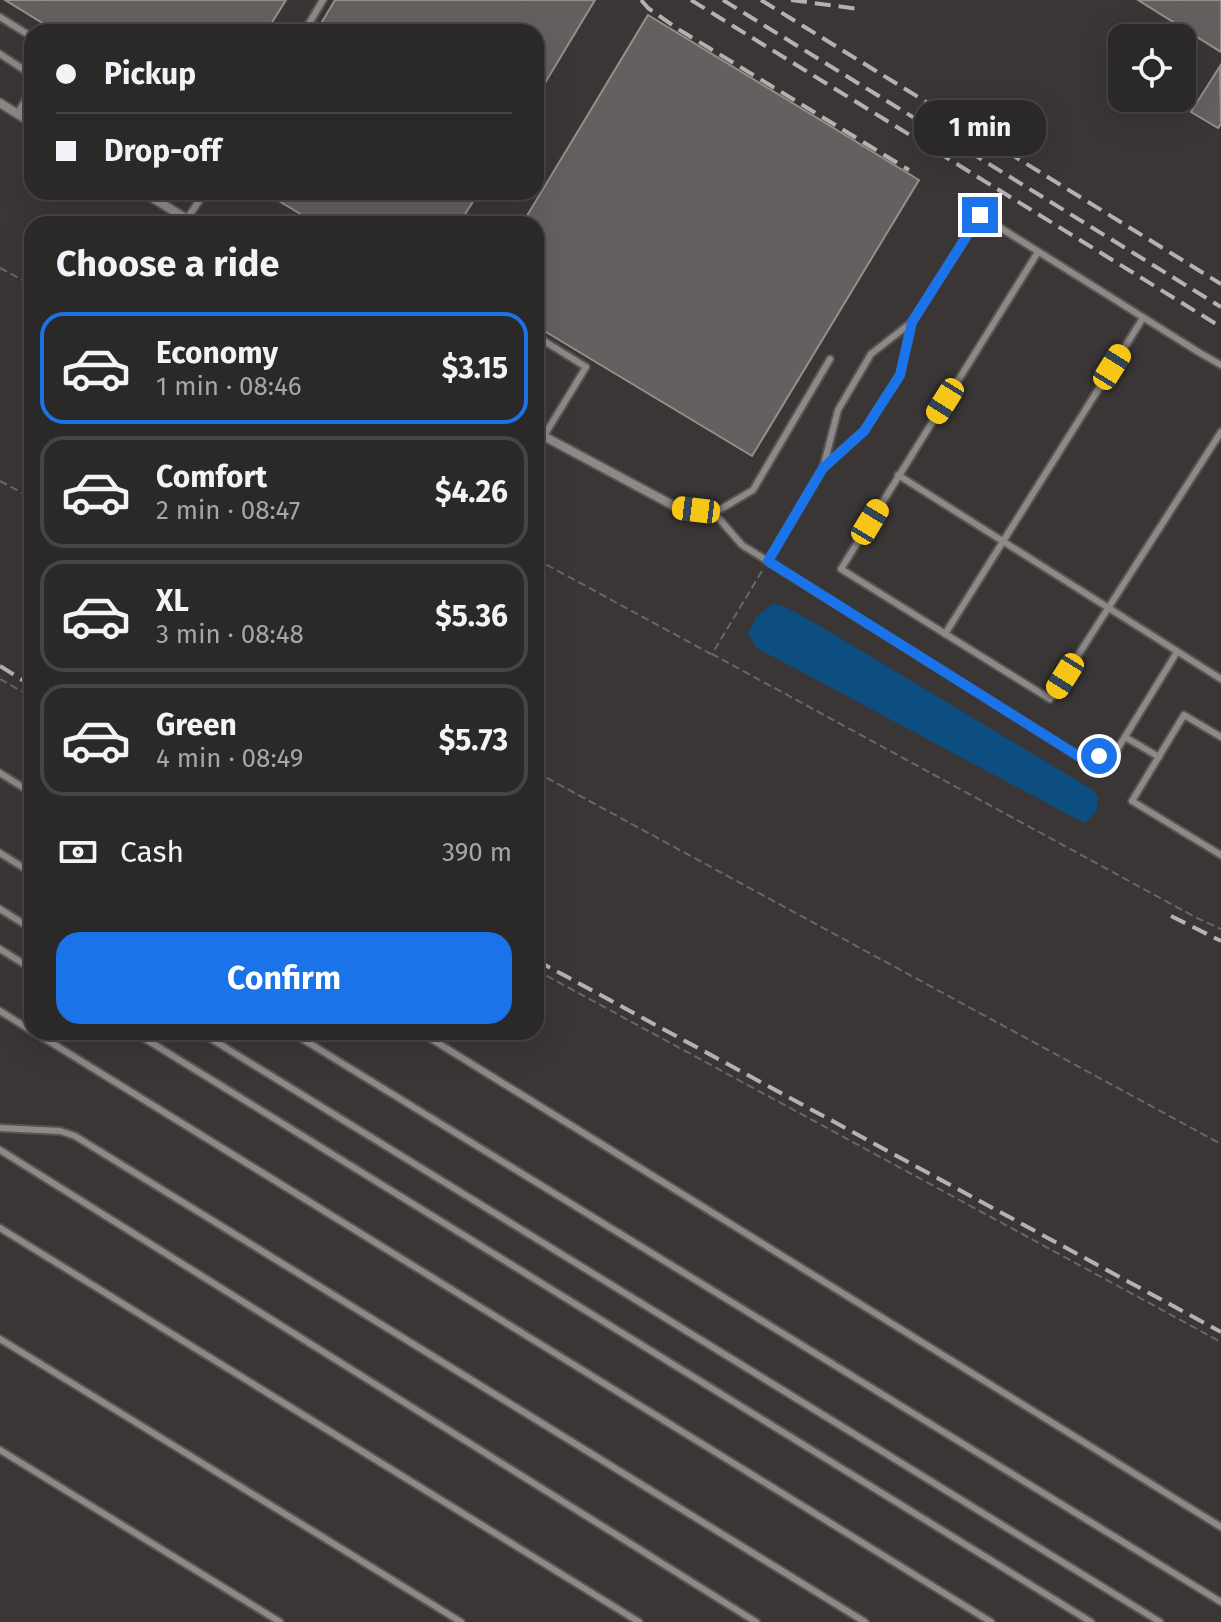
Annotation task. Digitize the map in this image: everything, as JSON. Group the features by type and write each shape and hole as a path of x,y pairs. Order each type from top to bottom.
{"street":[{"path":"0,103 24,118"},
{"path":"162,200 183,216"},
{"path":"544,436 678,508 714,513"}],"lane":[{"path":"309,24 323,0"},
{"path":"0,17 24,32"},
{"path":"0,54 24,70"},
{"path":"17,114 24,103"},
{"path":"768,561 823,468 838,410 871,354 912,322 980,215 1221,365"},
{"path":"1038,252 841,569 1050,699 1221,432"},
{"path":"945,634 1143,318"},
{"path":"823,468 864,431 900,375 912,322"},
{"path":"544,341 586,367 544,428"},
{"path":"830,359 753,490 714,513 742,545 1083,759 1115,753 1177,652"},
{"path":"898,475 1221,679"},
{"path":"1221,737 1184,715 1132,801 1221,855"},
{"path":"1125,737 1159,757"},
{"path":"0,773 24,788"},
{"path":"0,853 24,868"},
{"path":"0,909 24,924"},
{"path":"0,949 24,964"},
{"path":"0,1011 24,1026"},
{"path":"46,1040 991,1622"},
{"path":"147,1040 1091,1622"},
{"path":"213,1040 1160,1622"},
{"path":"304,1040 1221,1602"},
{"path":"433,1040 1221,1527"},
{"path":"0,1128 60,1131 75,1136 865,1622"},
{"path":"0,1150 756,1622"},
{"path":"0,1228 639,1622"},
{"path":"0,1339 461,1622"},
{"path":"0,1450 280,1622"}],"path":[{"path":"0,268 24,281"},
{"path":"0,481 24,494"},
{"path":"712,654 768,561"},
{"path":"544,563 1221,929"},
{"path":"0,679 24,692"},
{"path":"544,776 1221,1144"},
{"path":"544,974 1221,1342"}],"water":[{"path":"772,604 782,605 825,629 1093,790 1098,798 1097,811 1084,823 757,648 748,634 756,617"}],"building":[{"path":"5,0 286,0 271,24 44,24"},
{"path":"335,0 595,0 544,85 544,24 321,24"},
{"path":"1138,0 1221,0 1221,52 1196,36 1196,24 1176,24"},
{"path":"648,15 919,180 752,456 544,331 544,216 527,216 536,200 544,200 544,188"},
{"path":"1220,66 1221,124 1218,128 1191,112 1196,112 1196,104"},
{"path":"277,200 474,200 464,216 304,216"}],"railway":[{"path":"641,0 678,29 909,170"},
{"path":"691,0 1221,327"},
{"path":"723,0 1221,307"},
{"path":"761,0 1221,284"},
{"path":"791,0 859,9"},
{"path":"0,666 24,681"},
{"path":"1171,916 1221,941"},
{"path":"544,964 1221,1332"}],"route":[{"path":"980,215 912,322 900,375 864,431 823,468 768,561 1083,759 1099,756"}]}
